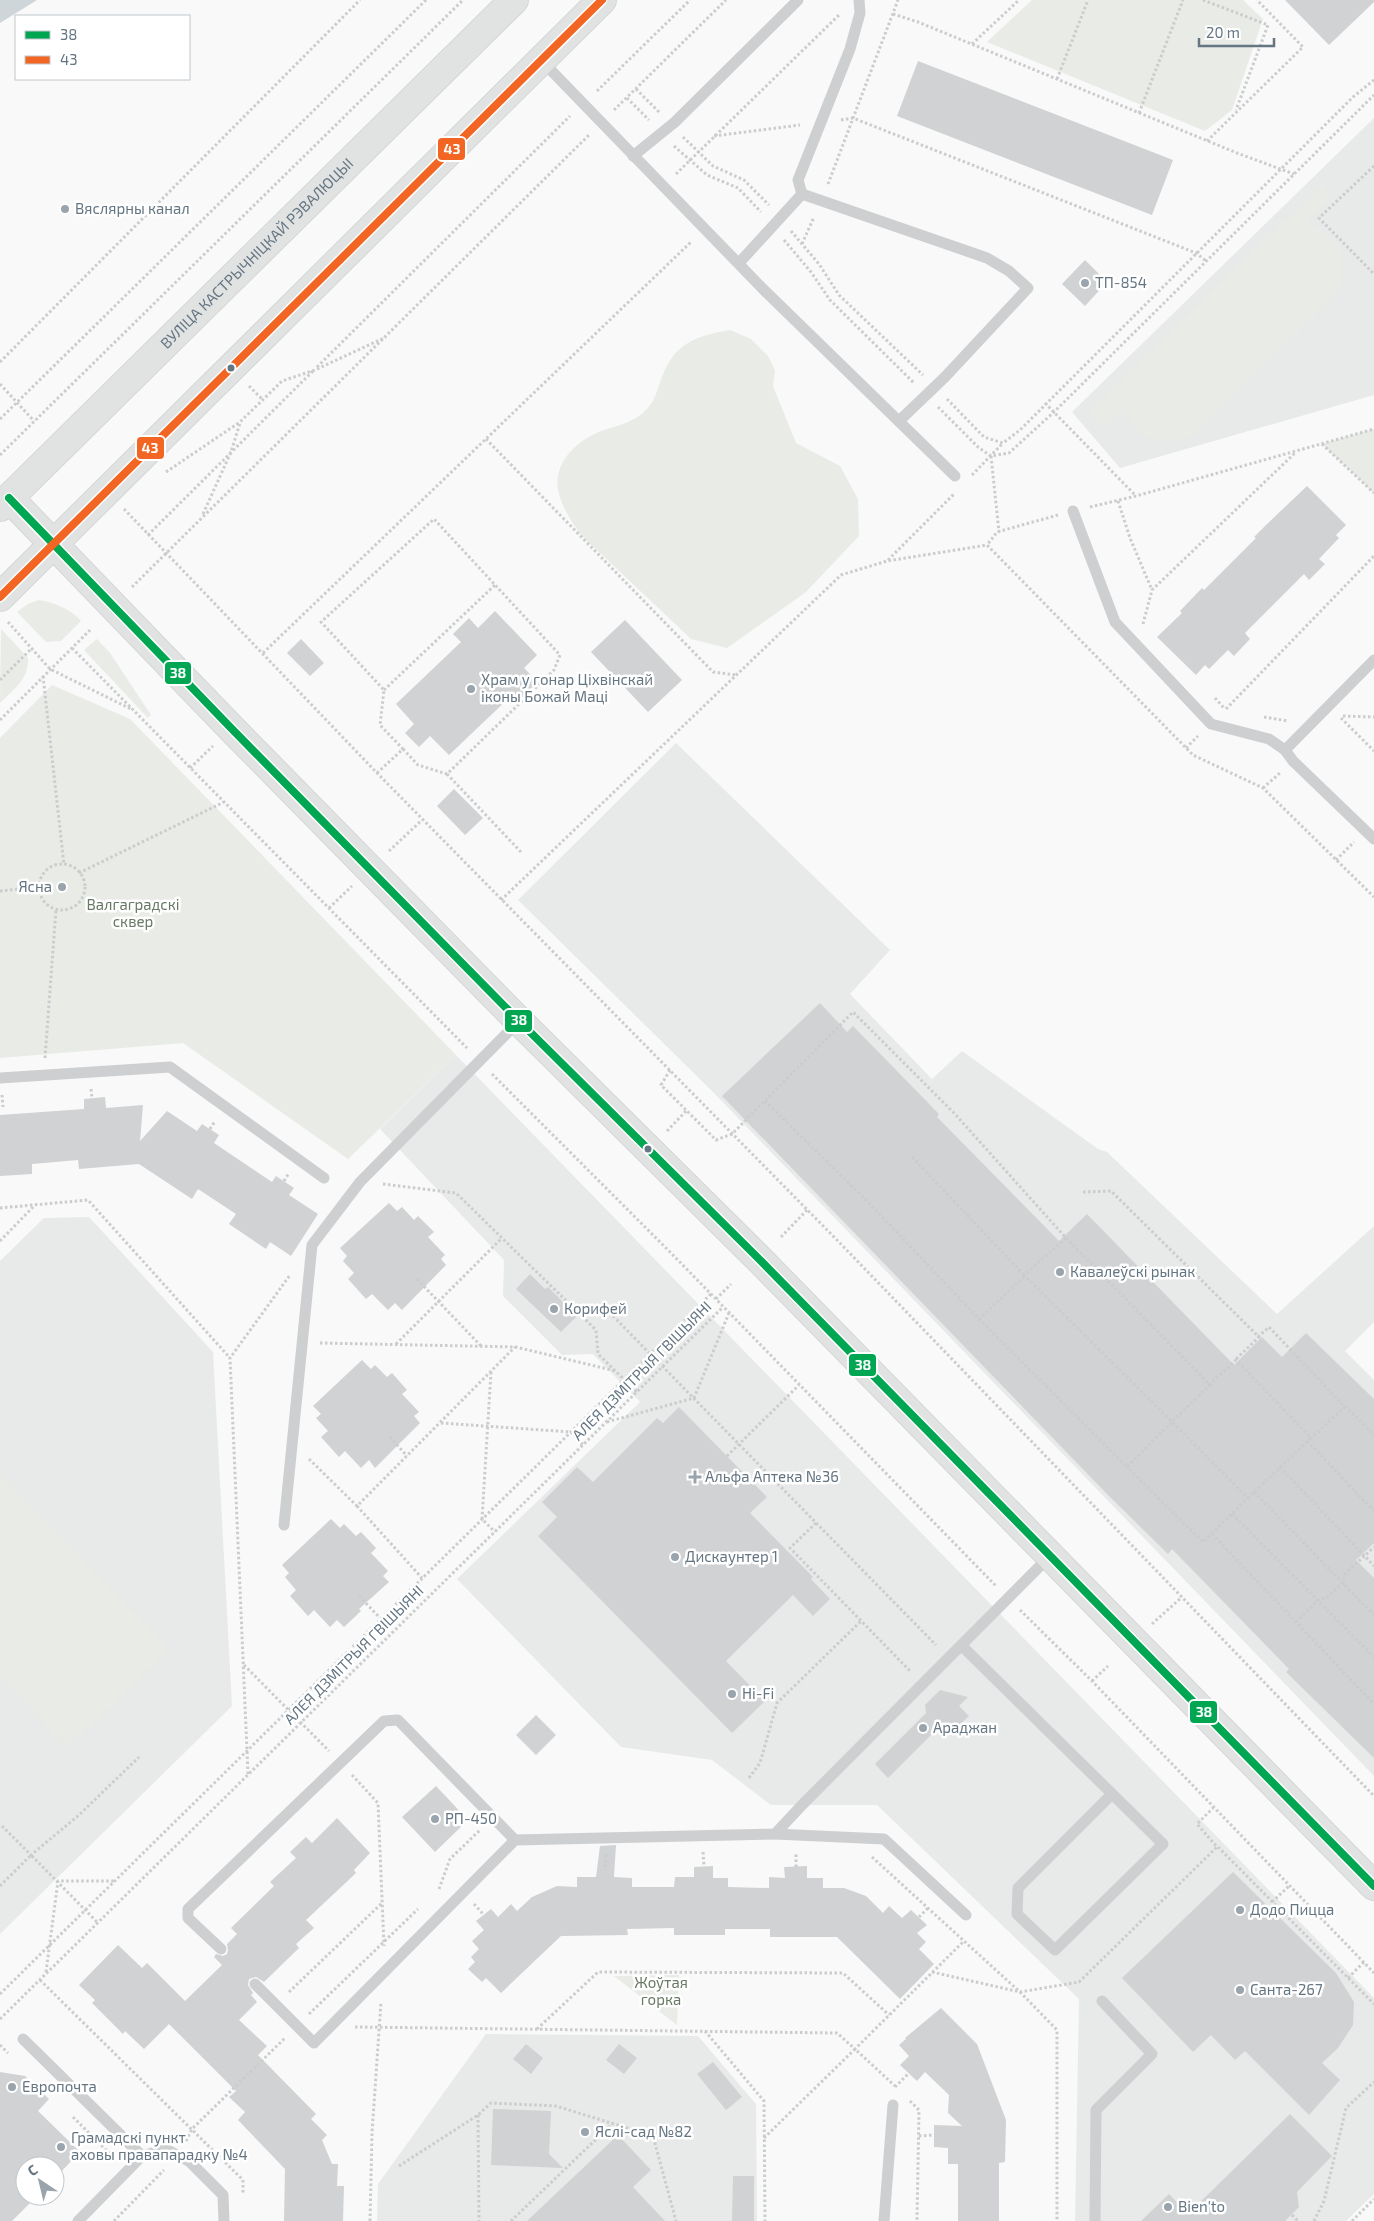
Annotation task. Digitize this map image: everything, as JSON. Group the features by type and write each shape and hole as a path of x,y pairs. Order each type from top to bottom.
{"main road":[{"name":"ВУЛІЦА КАСТРЫЧНІЦКАЙ РЭВАЛЮЦЫІ","path":"4,503 514,0"},
{"path":"4,610 54,545 106,491 602,0"},
{"path":"4,503 54,545 519,1020 719,1219 1051,1555 1374,1886"}],"lane":[{"path":"633,156 676,122 798,0"},
{"path":"802,194 798,180 850,50 860,13 859,0"},
{"path":"540,60 704,230 955,476"},
{"path":"802,194 987,258 1010,272 1028,288 945,377 898,421"},
{"path":"739,263 802,194"},
{"path":"1074,511 1115,622 1211,724 1269,739 1285,750 1293,761 1374,839"},
{"path":"1285,750 1374,660"},
{"path":"284,1524 312,1245 360,1182 519,1020"},
{"path":"0,1078 170,1067 324,1178"},
{"path":"775,1834 1051,1555"},
{"path":"962,1646 1163,1844 1055,1950 1017,1914 1018,1888 1112,1794"},
{"path":"221,1950 188,1918 188,1909 384,1721 398,1720 515,1840"},
{"path":"256,1984 314,2043 515,1840 775,1834 884,1839 966,1915"},
{"path":"1094,2221 1096,2110 1152,2054 1102,2001"},
{"path":"23,2040 142,2156"},
{"path":"884,2221 893,2105"},
{"path":"78,2221 142,2156 166,2149 190,2162 223,2195 224,2221"}],"path":[{"path":"0,362 360,0"},
{"path":"0,419 426,0"},
{"path":"0,455 463,0"},
{"path":"148,534 690,0"},
{"path":"132,587 726,0"},
{"path":"802,244 821,201 898,0"},
{"path":"971,44 1019,0"},
{"path":"1057,79 1088,0"},
{"path":"1139,113 1183,0"},
{"path":"1203,0 1268,25"},
{"path":"1207,141 1302,48 1257,0"},
{"path":"662,186 841,14"},
{"path":"893,14 1207,141 1294,174"},
{"path":"1235,113 1268,25 1274,18"},
{"path":"714,136 853,118 1196,253 1206,261"},
{"path":"1374,166 1319,218 1374,274"},
{"path":"263,653 704,230"},
{"path":"161,475 240,422 282,381 315,370 386,337"},
{"path":"0,384 34,421"},
{"path":"1045,403 1136,496"},
{"path":"202,517 231,452 240,422"},
{"path":"1074,511 1118,501 1374,429"},
{"path":"486,439 713,672 736,675"},
{"path":"970,477 1002,442"},
{"path":"1322,444 1374,493"},
{"path":"1142,626 1152,590 1295,452"},
{"path":"991,456 1000,532"},
{"path":"887,562 956,491"},
{"path":"1118,501 1130,538 1152,590"},
{"path":"130,504 124,510 167,552 377,773 807,1210 1374,1796"},
{"path":"384,690 322,622 434,519 560,655 554,670 447,774"},
{"path":"501,900 841,575 887,562 987,545"},
{"path":"1186,748 1374,556"},
{"path":"495,584 384,690 380,725 418,765 447,774 520,852"},
{"path":"4,610 50,669 134,710"},
{"path":"0,720 90,630"},
{"path":"0,680 32,648"},
{"path":"72,648 1092,1681 1374,1973"},
{"path":"43,676 64,865"},
{"path":"1212,695 1226,709 1235,711"},
{"path":"1339,716 1345,710"},
{"path":"1262,716 1290,722 1315,721"},
{"path":"1339,716 1374,717"},
{"path":"1339,716 1374,751"},
{"path":"377,773 403,749"},
{"path":"79,873 224,802"},
{"path":"55,865 64,865 79,873 84,881 82,898 76,905 68,909 56,909 44,902 38,887 47,870 55,865"},
{"path":"0,891 38,887"},
{"path":"44,1075 56,909"},
{"path":"670,1070 661,1085 716,1140 732,1134 853,1012 954,1113 1066,1238 1210,1385"},
{"path":"82,1088 100,1086"},
{"path":"3,1107 1,1095 10,1094"},
{"path":"765,1101 868,1202 979,1319 1203,1542 1345,1406"},
{"path":"912,1158 1024,1275 1248,1498"},
{"path":"360,1182 456,1193 596,1330 598,1354 637,1392"},
{"path":"1083,1192 1111,1191 1259,1337 1256,1339"},
{"path":"0,1208 88,1200 230,1358"},
{"path":"0,1241 36,1205"},
{"path":"781,1237 807,1210"},
{"path":"395,1344 502,1238"},
{"path":"979,1319 1024,1275 1066,1238"},
{"path":"248,1774 230,1358 312,1245"},
{"path":"417,1279 482,1346"},
{"path":"716,1299 731,1284"},
{"name":"АЛЕЯ ДЗМІТРЫЯ ГВІШЫЯНІ","path":"0,1994 711,1294"},
{"name":"АЛЕЯ ДЗМІТРЫЯ ГВІШЫЯНІ","path":"0,2019 723,1307"},
{"path":"694,1398 729,1312"},
{"path":"613,1316 949,1658"},
{"path":"1128,1467 1269,1327 1374,1435"},
{"path":"302,1342 516,1347 616,1372"},
{"path":"357,1506 516,1347"},
{"path":"1234,1361 1236,1360 1311,1438"},
{"path":"491,1372 482,1519 495,1532"},
{"path":"727,1456 798,1385"},
{"path":"606,1422 694,1398"},
{"path":"440,1423 570,1432 583,1445"},
{"path":"390,1437 407,1456"},
{"path":"1307,1441 1374,1511"},
{"path":"292,1442 357,1506 422,1578"},
{"path":"1280,1467 1374,1566"},
{"path":"1254,1492 1374,1615"},
{"path":"1232,1514 1374,1657"},
{"path":"816,1523 790,1548 923,1684"},
{"path":"1212,1534 1374,1704"},
{"path":"1296,1622 1318,1600 1327,1597 1342,1583 1345,1574 1374,1547"},
{"path":"359,1596 381,1618"},
{"path":"1152,1624 1182,1596"},
{"path":"749,1778 760,1762 778,1703 861,1621"},
{"path":"244,1665 302,1722 378,1803 384,1942 372,2133 370,2221"},
{"path":"1092,1681 1108,1666"},
{"path":"0,1886 31,1855 79,1815 139,1757"},
{"path":"1213,1808 1197,1824 1217,1847 1374,2004"},
{"path":"2,1826 98,1923"},
{"path":"932,1972 1020,1992 1079,1982 1217,1847"},
{"path":"606,1852 606,1867"},
{"path":"694,1852 713,1852"},
{"path":"703,1852 704,1866"},
{"path":"787,1852 805,1852"},
{"path":"796,1852 796,1867"},
{"path":"867,1852 1020,1992 1057,2030 1057,2221"},
{"path":"58,1881 115,1881"},
{"path":"46,1973 58,1881"},
{"path":"1272,1902 1289,1886"},
{"path":"471,1901 484,1915"},
{"path":"276,2005 382,1902"},
{"path":"919,1918 928,1908"},
{"path":"764,2138 964,1941"},
{"path":"1348,1978 1364,1962"},
{"path":"537,2029 598,1972 843,1973 889,2015"},
{"path":"40,1980 192,2129"},
{"path":"330,2027 838,2033 901,2092"},
{"path":"705,2031 764,2101 766,2221"},
{"path":"895,2087 908,2073"},
{"path":"1314,2221 1324,2201 1346,2108 1374,2082"},
{"path":"907,2098 919,2110 917,2221"},
{"path":"399,2166 478,2115 491,2103 556,2106 653,2136 676,2221"},
{"path":"478,2115 479,2221"},
{"path":"511,2221 613,2123"},
{"path":"919,2136 934,2136"},
{"path":"1352,2221 1374,2199"},
{"path":"1292,2215 1298,2221"}],"shaded area":[{"path":"0,0 37,0 0,23"},
{"path":"1374,118 1374,395 1120,468 1072,412"},
{"name":"Кавалеўскі рынак","path":"676,743 890,950 850,994 932,1079 962,1051 1098,1149 1107,1152 1277,1314 1374,1226 1374,1322 1345,1351 1374,1380 1374,1776 712,1091 518,900"},
{"path":"456,1055 1374,1998 1374,2194 1346,2221 1075,2221 1079,1999 877,1805 771,1805 712,1760 621,1747 457,1579 640,1402 593,1354 562,1355 503,1296 504,1260 380,1129"},
{"path":"89,1217 213,1352 232,1706 0,1934 0,1261 44,1218"},
{"name":"Яслі-сад №82","path":"486,2034 698,2036 756,2104 757,2221 377,2221 378,2184"}],"green space":[{"path":"1032,0 1243,0 1263,19 1232,110 1205,131 987,42"},
{"path":"1321,185 1331,197 1305,224 1328,237 1341,251 1343,271 1335,296 1194,434 1172,440 1153,438 1137,428 1123,410 1103,428 1089,412"},
{"path":"730,330 751,339 768,356 775,370 773,386 796,443 840,466 858,499 859,536 806,592 727,648 691,639 580,534 563,505 557,483 562,464 575,447 592,435 628,422 647,409 655,396 667,365 681,348 697,338"},
{"path":"1374,429 1374,493 1322,444"},
{"path":"39,600 62,607 81,621 61,641 46,642 17,612 28,604"},
{"path":"1,629 28,658 28,665 20,683 0,703"},
{"path":"97,639 110,653 151,715 148,718 84,650"},
{"name":"Валгаградскі сквер","path":"52,685 130,719 456,1055 348,1159 183,1043 0,1058 0,738"},
{"path":"0,1473 169,1650 67,1747 0,1677"},
{"name":"Жоўтая горка","path":"679,1975 677,2025 614,1976"}],"building":[{"path":"1285,0 1374,0 1374,2 1329,45"},
{"path":"918,61 1173,160 1152,215 897,116"},
{"name":"ТП-854","path":"1085,260 1107,282 1085,306 1062,284"},
{"path":"1307,486 1346,525 1336,535 1339,538 1319,559 1325,564 1309,580 1304,574 1245,633 1250,639 1234,656 1228,650 1209,669 1205,665 1196,675 1157,637 1182,613 1180,611 1202,588 1204,590 1256,538 1254,537"},
{"name":"Храм у гонар Ціхвінскай іконы Божай Маці","path":"495,611 537,655 524,668 538,682 517,702 511,696 449,755 430,736 419,747 405,733 414,724 396,704 461,642 453,634 469,618 478,628"},
{"path":"625,620 682,680 648,712 591,652"},
{"path":"301,639 324,663 310,676 287,653"},
{"path":"454,789 483,818 465,835 437,806"},
{"path":"820,1003 847,1032 853,1026 939,1114 937,1117 1059,1241 1087,1214 1234,1365 1262,1337 1282,1357 1306,1333 1374,1399 1374,1543 1356,1560 1374,1578 1374,1758 1286,1672 1289,1669 1172,1549 1168,1554 1108,1495 722,1096"},
{"path":"105,1097 106,1108 143,1105 140,1141 167,1111 197,1131 202,1124 219,1135 214,1143 272,1182 276,1176 294,1188 289,1195 318,1214 291,1256 270,1242 266,1249 229,1224 236,1214 198,1189 192,1199 139,1164 79,1169 78,1160 32,1164 32,1174 0,1176 0,1115 84,1109 84,1099"},
{"path":"389,1203 397,1211 402,1207 414,1220 418,1216 434,1232 428,1237 445,1255 441,1259 446,1265 402,1310 395,1303 388,1310 372,1294 366,1299 348,1279 354,1273 343,1261 347,1256 340,1248"},
{"name":"Корифей","path":"530,1274 545,1289 548,1287 577,1316 561,1332 516,1289"},
{"path":"362,1360 371,1369 375,1365 387,1377 392,1373 407,1390 402,1394 419,1412 414,1416 420,1423 375,1468 369,1460 361,1468 345,1451 339,1457 321,1437 328,1431 316,1418 321,1414 313,1406"},
{"name":"Дискаунтер 1","path":"679,1407 767,1497 750,1513 813,1577 811,1579 830,1599 813,1616 793,1595 726,1661 765,1701 732,1733 538,1536 557,1517 542,1502 577,1467 593,1482 657,1418 663,1423"},
{"path":"331,1519 340,1528 344,1524 356,1536 361,1532 376,1548 371,1553 388,1571 383,1576 389,1582 359,1609 361,1611 344,1627 337,1620 330,1627 314,1610 308,1616 290,1596 296,1590 285,1577 289,1573 282,1565"},
{"path":"940,1690 968,1697 959,1706 969,1716 947,1736 938,1728 888,1778 875,1764 926,1713 925,1705"},
{"path":"536,1715 556,1735 536,1755 516,1735"},
{"name":"РП-450","path":"436,1786 468,1820 435,1852 402,1817"},
{"path":"337,1818 370,1853 354,1870 356,1873 306,1920 314,1928 296,1944 299,1948 264,1982 256,1977 249,1979 248,1985 253,1993 251,1995 257,2002 239,2020 267,2046 258,2055 316,2114 311,2119 327,2135 322,2140 332,2164 338,2164 337,2186 344,2186 343,2221 284,2221 285,2169 238,2120 245,2112 229,2097 236,2091 169,2024 144,2049 125,2031 123,2034 92,2003 95,2000 79,1985 118,1945 142,1968 147,1963 185,2001 222,1965 214,1957 216,1954 223,1956 227,1954 227,1944 237,1934 231,1928 274,1886 270,1882 296,1858 290,1852 306,1837 312,1843"},
{"path":"616,1845 614,1877 632,1878 632,1887 674,1887 675,1877 694,1877 694,1867 713,1866 713,1878 728,1878 728,1887 769,1888 769,1877 785,1878 784,1867 807,1866 807,1878 823,1878 823,1888 844,1888 866,1896 883,1913 889,1906 902,1918 911,1910 927,1925 917,1933 926,1942 919,1949 934,1964 900,1999 837,1937 770,1937 770,1929 725,1929 725,1935 674,1935 674,1928 627,1929 628,1935 561,1936 501,1993 486,1978 482,1982 468,1969 475,1962 471,1957 479,1949 472,1941 484,1930 476,1921 491,1909 498,1917 511,1904 517,1911 532,1897 557,1886 577,1887 577,1877 596,1877 600,1846"},
{"name":"Санта-267","path":"1233,1872 1336,1973 1354,2002 1353,2025 1338,2048 1322,2063 1340,2080 1309,2115 1245,2051 1235,2060 1211,2035 1193,2052 1122,1978"},
{"path":"941,2008 977,2044 1006,2120 1005,2162 999,2163 999,2221 958,2221 958,2164 948,2164 948,2148 934,2147 934,2125 962,2126 948,2113 949,2095 925,2072 917,2081 900,2065 909,2056 899,2045"},
{"path":"526,2044 543,2058 531,2074 513,2059"},
{"path":"619,2044 637,2058 624,2074 606,2060"},
{"path":"713,2062 742,2097 726,2110 697,2074"},
{"path":"0,2072 25,2076 49,2099 38,2111 80,2152 65,2168 65,2156 15,2156 15,2206 27,2206 12,2221 0,2221"},
{"path":"493,2109 551,2111 549,2154 563,2168 491,2165"},
{"path":"1290,2114 1332,2156 1297,2192 1299,2207 1285,2221 1141,2221 1169,2194 1188,2214"},
{"path":"618,2135 651,2170 633,2187 665,2221 527,2221"},
{"path":"733,2176 754,2176 754,2221 732,2221"}],"transit line":[{"name":"43","path":"0,597 602,0"},
{"name":"38","path":"9,498 231,728 519,1021 758,1258 1374,1886"}],"place":[{"name":"Вяслярны канал","path":"65,209"},
{"name":"ТП-854","path":"1085,283"},
{"name":"Храм у гонар Ціхвінскай іконы Божай Маці","path":"471,689"},
{"name":"Ясна","path":"62,887"},
{"name":"Кавалеўскі рынак","path":"1060,1272"},
{"name":"Корифей","path":"554,1309"},
{"name":"Альфа Аптека №36","path":"695,1477"},
{"name":"Дискаунтер 1","path":"675,1557"},
{"name":"Hi-Fi","path":"732,1694"},
{"name":"Араджан","path":"923,1728"},
{"name":"РП-450","path":"435,1819"},
{"name":"Додо Пицца","path":"1240,1910"},
{"name":"Санта-267","path":"1240,1990"},
{"name":"Европочта","path":"12,2087"},
{"name":"Яслі-сад №82","path":"585,2132"},
{"name":"Грамадскі пункт аховы правапарадку №4","path":"61,2147"},
{"name":"Bien'to","path":"1168,2207"}]}
